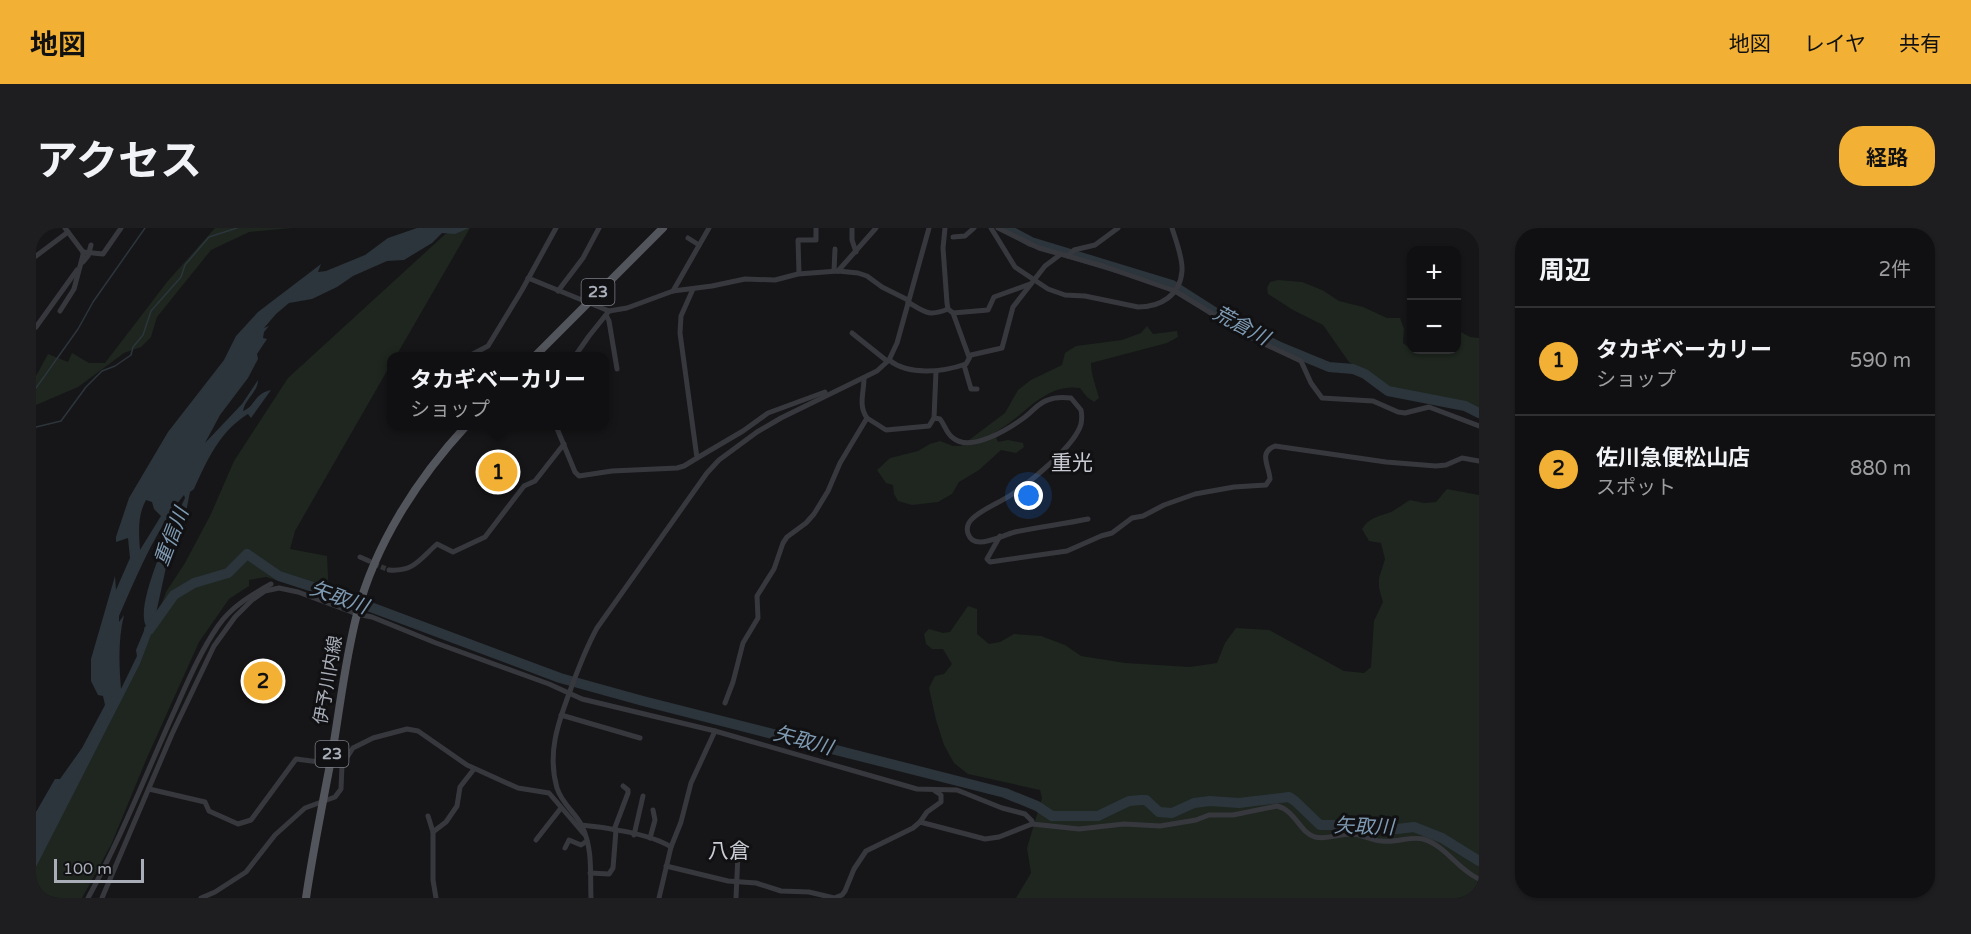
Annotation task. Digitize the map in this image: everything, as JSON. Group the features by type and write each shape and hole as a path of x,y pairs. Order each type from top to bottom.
{"main road":[{"name":"23","path":"540,352 653,232 663,228"},
{"name":"伊予川内線","path":"306,898 357,613 383,547 415,490 438,457 462,430"}],"street":[{"path":"36,256 66,230 86,252 103,254 121,228"},
{"path":"478,352 488,346 556,228"},
{"path":"558,291 583,258 599,228"},
{"path":"673,291 709,228"},
{"path":"799,273 798,240 816,240 816,228"},
{"path":"852,228 852,240 856,252"},
{"path":"836,271 876,228"},
{"path":"591,898 590,854 581,825 562,800 555,777 553,743 561,715 597,628 707,473 719,460 757,432 882,368 897,343 929,228"},
{"path":"852,333 902,368 936,371 949,370 966,364 969,357 953,313 948,309 944,255 945,228"},
{"path":"953,237 965,236 974,228"},
{"path":"991,228 1010,261 1032,282 1065,295 1084,296 1138,307 1161,303 1175,291 1182,271 1173,228"},
{"path":"1000,228 1026,243 1175,291 1252,338 1301,361 1311,383 1322,398 1373,401 1405,413 1429,407 1479,426"},
{"path":"1068,256 1074,250 1095,245 1114,229"},
{"path":"688,238 699,245"},
{"path":"36,327 80,265 91,245"},
{"path":"835,249 836,271"},
{"path":"969,357 1002,348 1013,308 1051,260 1060,254"},
{"path":"60,311 74,289 80,265"},
{"path":"578,352 608,313 673,291 745,279 775,280 799,273 836,271 858,273 867,276 928,314 948,309"},
{"path":"528,278 608,313"},
{"path":"953,313 988,310 994,297 1032,282"},
{"path":"693,289 681,316 680,333 697,458"},
{"path":"608,313 617,369"},
{"path":"964,365 971,389 977,389"},
{"path":"864,378 862,411 880,428 894,430 929,426 934,418 936,371"},
{"path":"558,430 575,472 579,476 612,471 677,468 684,466 768,413 828,391 835,391"},
{"path":"934,418 940,419 953,439 960,442 971,442 1001,433 1028,416 1037,406 1055,397 1071,399 1081,410 1081,426 1077,434 1050,464 1012,495 973,518 967,527 967,533 977,542 1088,519"},
{"path":"725,703 743,643 758,618 757,596 774,569 783,543 814,514 828,491 840,463 867,418"},
{"path":"389,570 401,571 411,568 437,544 453,552 485,537 525,486 535,481 564,444"},
{"path":"1000,536 987,559 990,562 1067,551 1112,533 1125,521 1143,516 1174,500 1234,487 1266,485 1270,479 1265,455 1275,446 1386,462 1436,466 1446,465 1462,458 1479,460"},
{"path":"360,557 369,561"},
{"path":"88,898 121,832 183,693 218,626 231,610 269,583 372,617 602,705 715,731 917,789 957,790 1002,808 1025,814 1032,824"},
{"path":"102,898 172,734 214,645 235,617 252,600 265,591 279,588"},
{"path":"561,715 640,738"},
{"path":"201,898 215,892 246,872 284,825 305,808 339,794 342,765 353,748 373,738 407,729 422,734 474,769 518,788 549,793 586,838"},
{"path":"659,898 671,847 692,783 715,731"},
{"path":"149,789 205,802 209,812 238,824 251,820 296,759 342,765"},
{"path":"433,832 446,822 457,806 460,787 474,769"},
{"path":"590,873 609,874 613,868 615,830 628,794 628,790 623,786"},
{"path":"666,866 702,876 756,883 781,891 809,892 830,898 838,897 845,891 854,869 866,850 913,828 927,812 940,802 941,795 933,790"},
{"path":"634,835 643,796"},
{"path":"920,822 985,839 999,837 1032,824 1079,829 1124,825 1160,826 1196,820 1209,815 1233,815 1277,806 1283,807 1295,817 1312,837 1353,834 1384,842 1426,840 1479,879"},
{"path":"536,840 561,808"},
{"path":"650,838 655,820 653,810"},
{"path":"428,816 433,832 433,880 436,898"},
{"path":"581,825 604,826 650,838 671,847"},
{"path":"565,848 569,840 581,845 586,838"},
{"path":"736,898 738,853"}],"shaded area":[{"path":"215,228 292,228 249,232 211,250 157,317 151,337 141,347 124,353 78,387 36,405 36,376 48,354 68,362 72,353 89,363 105,363 167,282"},
{"path":"452,228 470,228 398,352 387,352 387,371 295,531 290,549 327,556 329,597 266,577 249,580 249,586 229,599 199,642 111,845 82,898 36,898 36,866 140,664 166,592 185,563 211,514 234,461 288,378"},
{"path":"1278,280 1302,282 1322,290 1339,301 1363,307 1387,318 1400,318 1404,329 1403,343 1407,346 1407,354 1461,354 1461,332 1470,337 1479,338 1479,412 1470,413 1431,399 1399,392 1371,377 1349,362 1323,325 1268,294 1267,288 1270,282"},
{"path":"1147,326 1153,334 1177,331 1178,337 1167,343 1091,363 1099,398 1094,402 1080,388 1071,387 1054,391 1038,400 994,433 998,442 1008,440 1023,443 1024,447 1016,453 1001,450 979,470 959,482 952,494 938,502 912,505 898,501 893,485 886,483 877,470 890,458 918,451 940,441 953,446 961,446 1005,413 1018,390 1031,380 1062,365 1065,353 1076,346 1122,340 1141,333"},
{"path":"1447,489 1479,495 1479,898 1016,898 1031,873 1027,848 1042,798 1040,790 968,774 954,763 944,745 929,688 935,676 944,674 952,664 943,649 932,649 926,644 924,634 929,629 943,633 950,632 968,606 977,609 977,634 989,644 1000,642 1014,634 1041,636 1065,645 1081,656 1125,663 1190,667 1217,663 1225,643 1236,628 1269,630 1344,671 1364,673 1371,667 1374,621 1383,602 1379,578 1385,559 1381,543 1369,541 1362,529 1370,520 1393,511 1410,500 1424,503 1436,502"}],"water":[{"name":"重信川","path":"417,228 469,228 455,234 442,233 432,243 404,260 387,261 353,276 312,299 289,303 264,328 269,326 264,332 263,338 267,339 257,354 258,359 248,378 220,415 205,443 242,404 258,380 243,411 261,394 271,390 251,418 248,414 222,438 209,457 194,489 190,492 187,507 170,549 152,632 140,664 36,867 36,812 55,779 60,779 82,748 105,705 103,696 98,695 91,681 91,659 115,576 116,590 130,558 128,538 116,542 129,498 168,432 224,360 236,336 258,312 321,264 318,272 365,255 388,238","holes":["184,495 185,498 150,582 145,600 146,626 136,650 137,656 121,689 120,652 124,615 119,622 119,616 156,537","146,500 152,502 154,509 161,516 140,550 140,519"]}],"waterway":[{"path":"36,388 145,228"},
{"path":"36,427 61,421 86,387 102,371 115,366 131,355 133,347 143,335 151,311 181,277 185,265 209,237 237,228"},
{"name":"荒倉川","path":"1005,228 1031,242 1172,285 1219,315"},
{"name":"荒倉川","path":"1237,326 1329,367 1353,369 1365,374 1388,391 1465,406 1479,413"},
{"name":"矢取川","path":"149,630 174,595 194,583 228,573 247,554 279,576 341,596 560,678 1005,793 1037,806 1052,816 1098,816 1129,801 1141,800 1146,800 1159,812 1172,813 1194,803 1210,801 1239,803 1289,797 1320,825 1358,825 1388,830 1414,827 1442,838 1479,861"}],"tunnel":[{"path":"374,564 389,570"}],"place":[{"name":"タカギベーカリー","path":"498,472"},
{"name":"佐川急便松山店","path":"263,681"}],"district":[{"name":"重光","path":"1072,463"},
{"name":"八倉","path":"729,851"}]}
